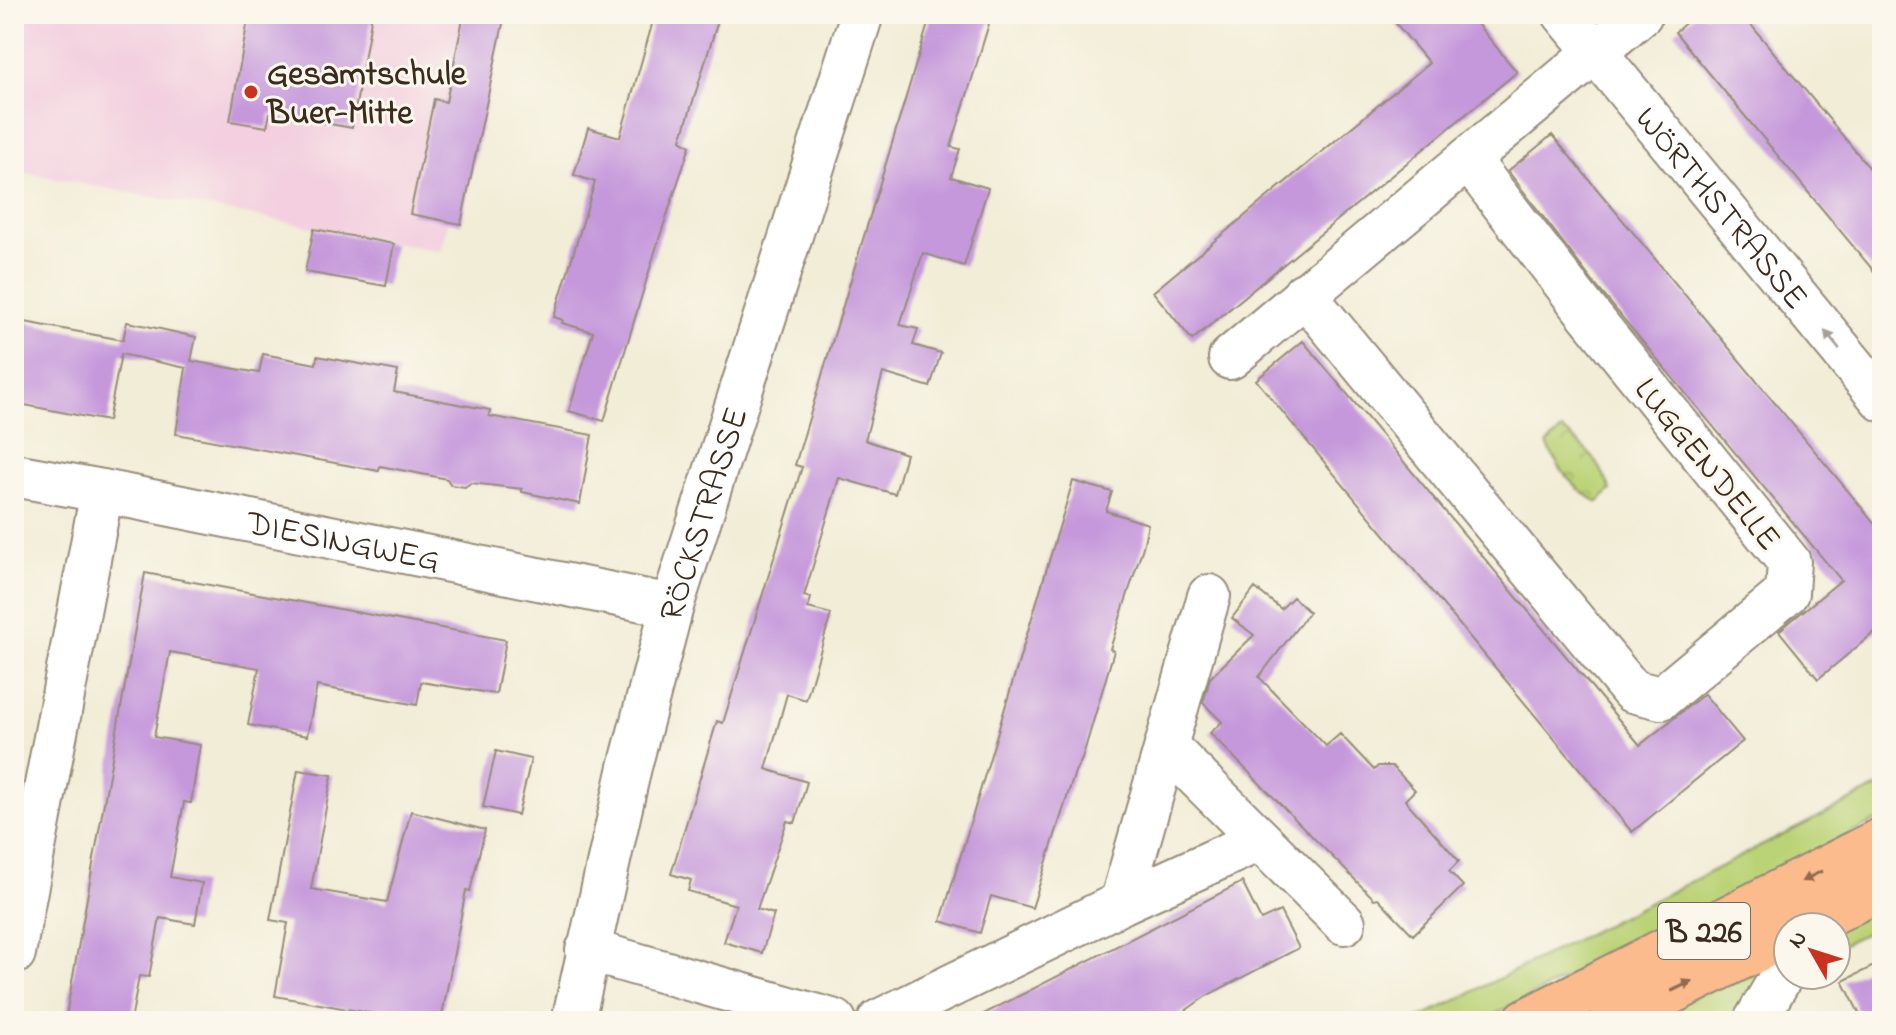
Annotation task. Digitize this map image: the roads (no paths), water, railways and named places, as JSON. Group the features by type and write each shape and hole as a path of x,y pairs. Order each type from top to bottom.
{"main road":[{"name":"B 226","path":"1526,1021 1882,840"},
{"name":"B 226","path":"1834,911 1882,887"},
{"name":"B 226","path":"1612,1021 1772,942"}],"street":[{"name":"RÖCKSTRASSE","path":"573,1021 630,767 672,606 862,14"},
{"name":"WÖRTHSTRASSE","path":"1564,14 1882,400"},
{"path":"1230,358 1641,14"},
{"name":"LUGGENDELLE","path":"1304,294 1632,691 1661,698 1719,652 1787,593 1789,562 1586,311 1468,159"},
{"name":"DIESINGWEG","path":"14,475 672,606"},
{"path":"14,953 102,491"},
{"path":"1121,903 1209,596"},
{"path":"1166,746 1344,923"},
{"path":"879,1021 1121,903 1259,840"},
{"path":"587,950 835,1021"},
{"path":"1755,1021 1773,991"}],"place":[{"name":"Gesamtschule Buer-Mitte","path":"251,92"}]}
